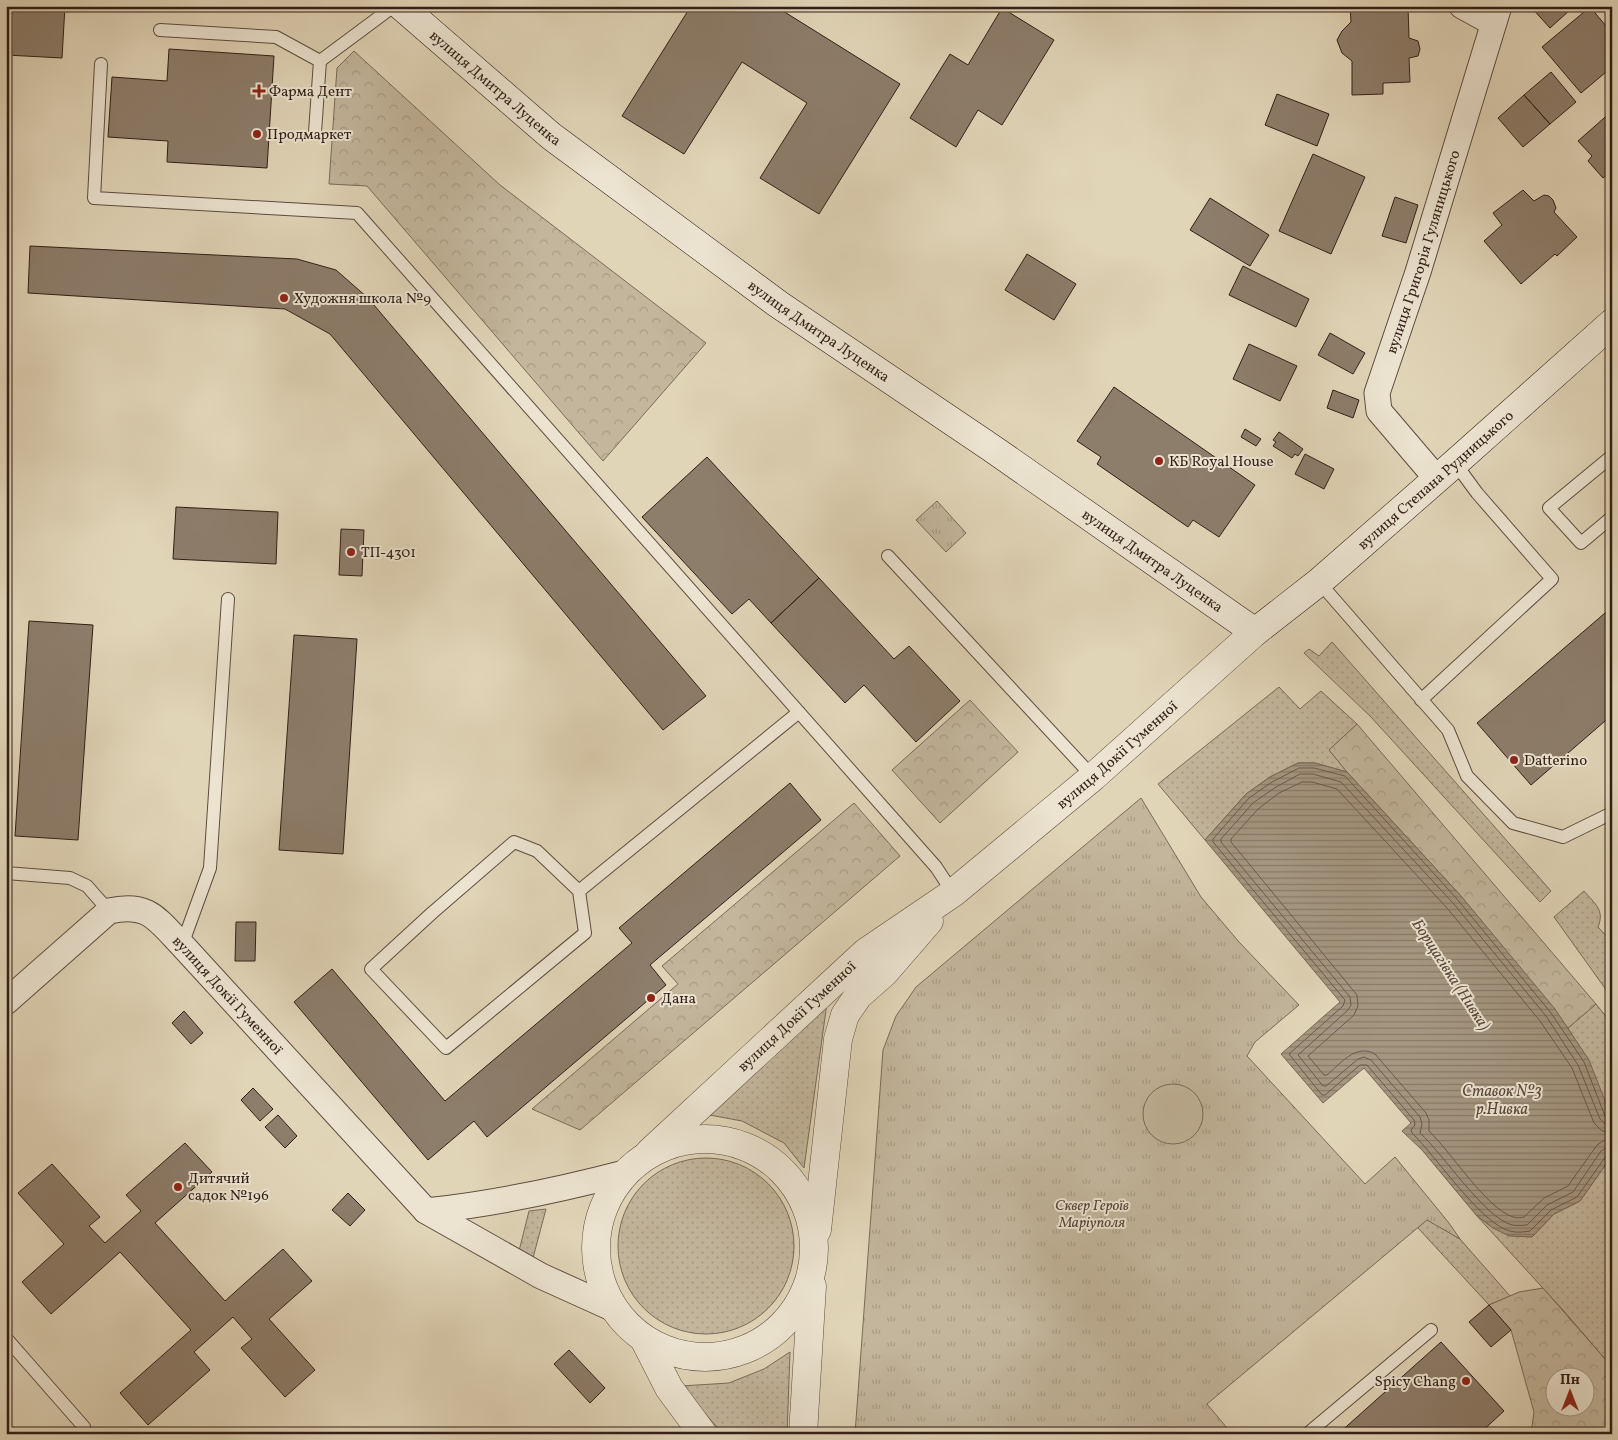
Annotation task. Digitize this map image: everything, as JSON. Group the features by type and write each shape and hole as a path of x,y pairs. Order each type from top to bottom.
{"street":[{"name":"вулиця Дмитра Луценка","path":"401,6 551,136 778,304 990,447 1254,632"},
{"path":"1462,6 1496,15"},
{"name":"вулиця Григорія Гуляницького","path":"1446,471 1379,411 1377,393 1418,272 1496,15"},
{"name":"вулиця Степана Рудницького","path":"1254,632 1319,582 1612,323"},
{"name":"вулиця Докії Гуменної","path":"644,1339 628,1326 614,1309 601,1283 595,1254 598,1224 607,1197 624,1173 650,1152 866,952 953,893 1093,777 1254,632"},
{"name":"вулиця Докії Гуменної","path":"814,1256 838,1039 845,1015 858,996 884,973 953,893"},
{"name":"вулиця Докії Гуменної","path":"109,911 126,907 144,911 157,919 426,1210 541,1276 614,1309"},
{"path":"6,1002 109,911"},
{"path":"650,1152 686,1139 724,1139 760,1152 789,1176 808,1209 814,1256 803,1434"},
{"path":"426,1210 463,1207 549,1192 624,1173"},
{"path":"644,1339 674,1353 707,1357 740,1352 769,1337 792,1314 814,1256"},
{"path":"644,1339 669,1388 702,1434"}],"lane":[{"path":"315,132 320,60 394,6"},
{"path":"160,30 276,37 320,60"},
{"path":"102,64 94,198 357,213 936,867 953,893"},
{"path":"1612,456 1549,508 1581,543 1612,516"},
{"path":"1421,700 1552,580 1477,494 1446,471"},
{"path":"888,556 1093,777"},
{"path":"1319,582 1448,730 1467,776 1513,823 1563,837 1612,813"},
{"path":"182,945 210,868 228,599"},
{"path":"579,891 799,712"},
{"path":"514,842 537,851 579,891 585,933 446,1048 371,969 432,912 514,842"},
{"path":"6,873 70,878 87,886 109,911"},
{"path":"1307,1434 1431,1330"},
{"path":"6,1338 84,1426"}],"green space":[{"path":"354,51 500,185 706,343 603,461 367,186 329,184 337,68"},
{"path":"937,501 966,533 946,552 916,520"},
{"path":"1332,642 1551,891 1540,902 1370,716 1304,653 1309,649 1319,656"},
{"path":"1279,687 1300,709 1321,691 1357,724 1329,750 1347,772 1315,763 1298,763 1270,777 1246,794 1205,840 1158,784"},
{"path":"970,700 1018,752 940,823 892,770"},
{"path":"1357,724 1596,1004 1568,1028 1461,896 1329,750"},
{"name":"Сквер Героїв Маріуполя","path":"1141,798 1201,897 1239,942 1299,1005 1255,1042 1247,1056 1365,1184 1395,1157 1460,1239 1427,1220 1207,1404 1232,1434 855,1434 883,1050 896,1016 916,987"},
{"path":"854,803 900,856 580,1130 532,1109 678,984 662,966"},
{"path":"1584,891 1600,912 1598,927 1612,942 1612,998 1554,917"},
{"path":"827,1003 804,1168 784,1143 742,1121 704,1114"},
{"path":"1596,1004 1612,1024 1612,1126 1611,1116 1568,1028"},
{"path":"1167,1084 1179,1084 1190,1089 1198,1097 1203,1108 1201,1126 1190,1139 1179,1144 1167,1144 1156,1139 1148,1131 1143,1120 1143,1108 1148,1097 1156,1089"},
{"path":"1612,1149 1612,1367 1476,1215 1493,1228 1532,1237 1554,1214 1580,1201 1611,1157"},
{"path":"697,1158 715,1158 748,1168 774,1190 784,1204 790,1220 794,1246 790,1272 784,1288 762,1314 748,1324 732,1330 715,1334 697,1334 664,1324 638,1302 628,1288 622,1272 618,1255 618,1237 628,1204 650,1178 664,1168 680,1162"},
{"path":"546,1209 533,1258 519,1251 529,1211"},
{"path":"1427,1219 1460,1239 1510,1296 1489,1305 1418,1228"},
{"path":"1543,1288 1612,1367 1612,1434 1531,1434 1534,1412 1511,1330 1489,1305 1519,1292"},
{"path":"790,1352 787,1434 723,1434 681,1386 729,1383 764,1369"}],"water":[{"name":"Ставок №3 р.Нивка","path":"1298,763 1315,763 1347,772 1461,896 1555,1009 1589,1060 1611,1116 1611,1157 1580,1201 1554,1214 1532,1237 1509,1236 1493,1228 1476,1215 1422,1150 1402,1131 1411,1123 1364,1068 1323,1103 1281,1054 1340,1002 1205,840 1246,794 1270,777"}],"building":[{"path":"6,6 65,6 62,58 6,55"},
{"path":"691,6 775,6 900,84 819,214 760,178 807,103 742,62 684,154 622,116"},
{"path":"1350,6 1408,6 1409,38 1418,41 1420,49 1418,56 1409,58 1410,82 1383,83 1383,94 1352,95 1352,61 1342,53 1337,40 1342,31 1351,22"},
{"path":"1530,6 1567,6 1570,10 1550,28"},
{"path":"1590,7 1612,33 1612,67 1581,93 1542,47"},
{"path":"1002,8 1054,40 1002,125 978,110 956,147 910,118 950,54 968,65"},
{"path":"169,49 274,56 267,168 167,162 168,141 108,137 112,77 167,81"},
{"path":"1551,72 1576,102 1550,124 1524,95"},
{"path":"1277,94 1329,114 1317,146 1265,125"},
{"path":"1524,95 1550,124 1523,147 1498,118"},
{"path":"1612,111 1612,178 1608,174 1603,178 1588,161 1592,156 1578,141"},
{"path":"1313,154 1365,177 1331,254 1279,231"},
{"path":"1523,190 1534,201 1544,195 1549,196 1556,208 1554,212 1577,237 1557,256 1555,254 1521,284 1484,241 1502,225 1493,213"},
{"path":"1395,197 1418,205 1406,243 1382,236"},
{"path":"1210,198 1269,235 1250,266 1190,230"},
{"path":"30,246 297,259 336,270 368,298 706,696 663,730 330,334 285,309 28,293"},
{"path":"1027,254 1076,284 1054,320 1005,290"},
{"path":"1243,266 1309,299 1296,327 1229,295"},
{"path":"1330,333 1365,353 1353,374 1318,355"},
{"path":"1249,344 1297,366 1280,401 1233,379"},
{"name":"КБ Royal House","path":"1114,387 1255,485 1219,537 1193,520 1188,527 1097,464 1101,457 1077,441"},
{"path":"1333,390 1359,400 1353,418 1327,408"},
{"path":"1245,429 1261,439 1256,446 1241,437"},
{"path":"1279,432 1303,449 1298,456 1295,454 1292,458 1273,446 1276,442 1273,440"},
{"path":"1305,454 1334,469 1324,489 1295,474"},
{"path":"707,457 819,578 771,623 749,599 732,614 642,517"},
{"path":"176,507 278,512 276,564 173,559"},
{"name":"ТП-4301","path":"341,529 364,530 362,576 339,575"},
{"path":"819,578 894,659 909,646 960,701 916,742 864,685 845,703 771,623"},
{"path":"1612,607 1612,715 1531,785 1477,723"},
{"path":"29,621 93,625 78,840 15,836"},
{"path":"294,635 357,639 343,854 279,850"},
{"path":"790,783 821,820 650,965 666,985 487,1137 474,1121 428,1160 294,1002 332,969 445,1101 632,943 619,928"},
{"path":"236,922 256,922 255,961 235,961"},
{"path":"184,1011 203,1033 191,1044 172,1023"},
{"path":"253,1088 273,1109 260,1121 241,1100"},
{"path":"278,1115 297,1136 285,1148 265,1127"},
{"path":"185,1143 212,1172 155,1223 225,1301 283,1249 312,1281 269,1319 315,1370 285,1397 241,1348 252,1339 233,1317 194,1352 210,1370 148,1425 120,1393 191,1330 120,1252 51,1314 22,1282 64,1244 18,1193 52,1164 100,1217 89,1226 105,1243 141,1211 126,1195"},
{"path":"348,1193 365,1210 350,1226 332,1210"},
{"path":"1489,1305 1511,1330 1491,1347 1469,1322"},
{"path":"1441,1342 1504,1411 1479,1434 1338,1434"},
{"path":"569,1350 605,1388 590,1403 554,1364"}],"place":[{"name":"Фарма Дент","path":"259,91"},
{"name":"Продмаркет","path":"257,134"},
{"name":"Художня школа №9","path":"284,298"},
{"name":"КБ Royal House","path":"1159,461"},
{"name":"ТП-4301","path":"351,552"},
{"name":"Datterino","path":"1514,760"},
{"name":"Дана","path":"651,998"},
{"name":"Дитячий садок №196","path":"178,1187"},
{"name":"Spicy Chang","path":"1466,1381"}],"water label":[{"name":"Борщагівка (Нивка)","path":"1452,974"}]}
